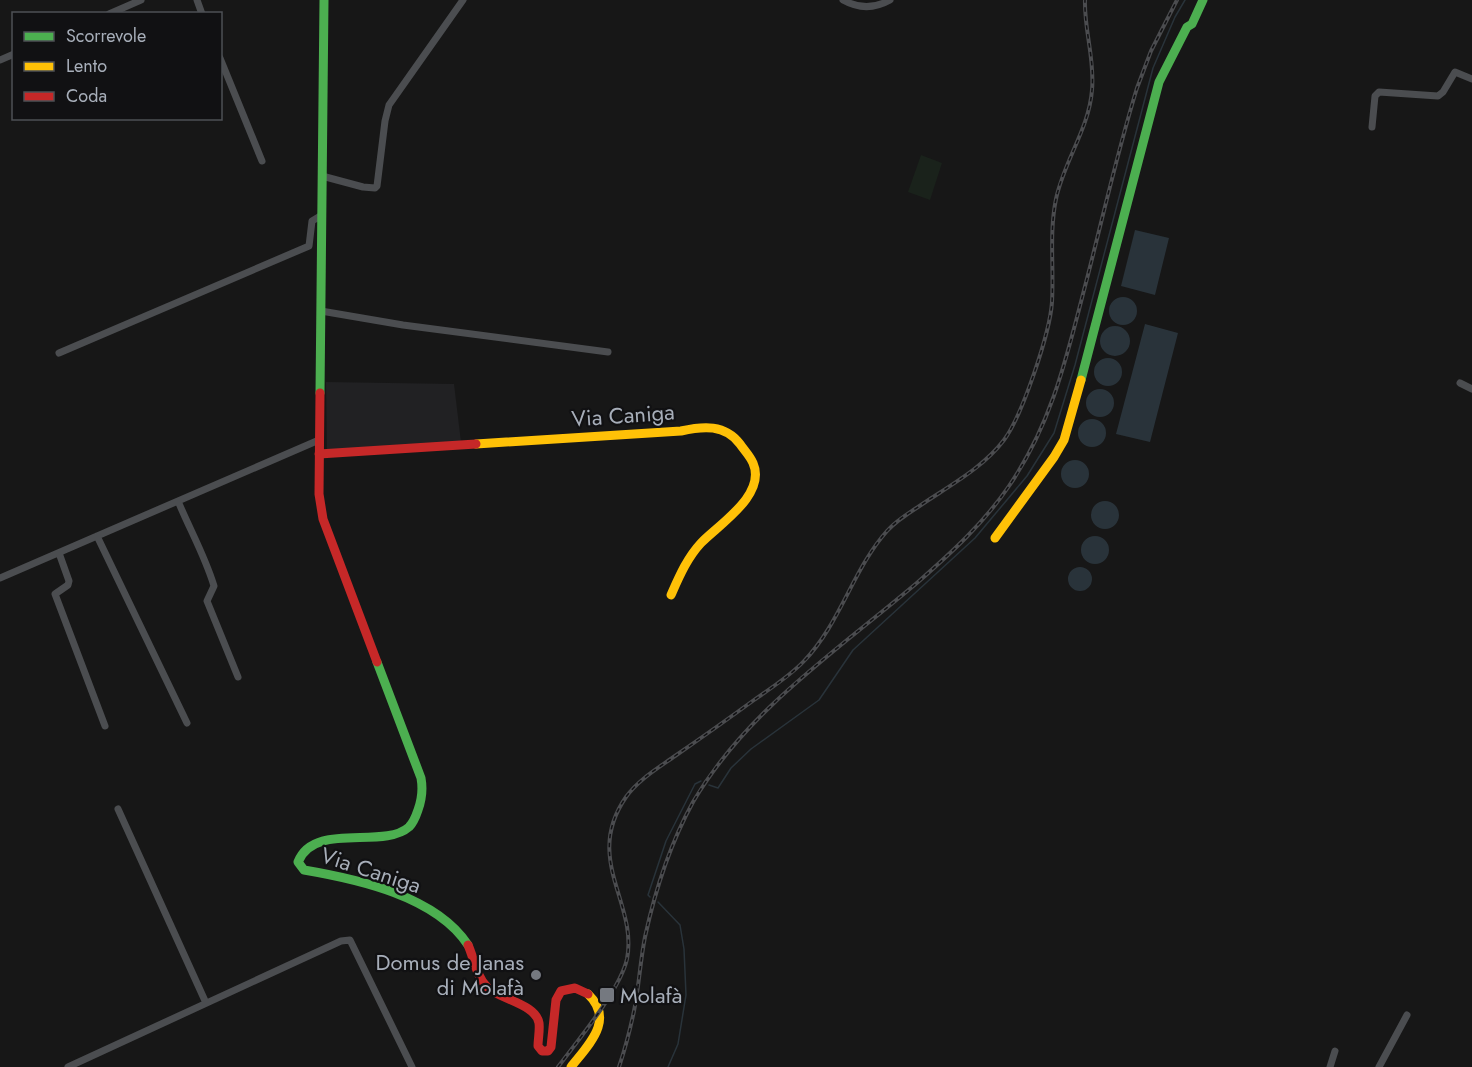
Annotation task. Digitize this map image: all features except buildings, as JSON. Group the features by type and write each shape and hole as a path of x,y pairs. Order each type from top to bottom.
{"street":[{"path":"114,12 141,0"},
{"name":"Via Caniga","path":"324,0 319,494 323,519 421,778 423,793 416,816 411,825 403,831 341,838 309,847 298,856 299,865 304,870 340,876 400,897 421,906 443,920 466,943 488,988 536,1015 539,1022 538,1046 542,1051 547,1052 551,1047 556,1000 561,991 576,988 589,995 601,1007 601,1019 594,1035 571,1067"},
{"path":"322,176 363,187 375,188 377,186 389,105 463,0"},
{"path":"843,0 854,6 870,7 890,0"},
{"path":"995,538 1064,440 1093,340 1159,82 1203,0"},
{"path":"222,63 262,161"},
{"path":"1372,127 1375,96 1379,92 1438,96 1455,72 1472,79"},
{"path":"58,353 309,246 312,221 322,215"},
{"path":"321,311 608,352"},
{"path":"1460,383 1472,389"},
{"name":"Via Caniga","path":"319,454 671,432 699,427 720,429 738,441 753,463 753,482 747,495 725,523 698,546 686,564 671,595"},
{"path":"0,578 319,440"},
{"path":"178,501 206,561 214,586 207,601 238,677"},
{"path":"97,536 187,723"},
{"path":"59,553 69,581 68,585 55,594 105,726"},
{"path":"118,809 206,1003"},
{"path":"68,1067 341,940 350,940 412,1067"},
{"path":"1379,1067 1407,1015"},
{"path":"1330,1067 1335,1051"}],"shaded area":[{"path":"921,155 942,163 930,200 908,192"},
{"path":"1135,230 1169,238 1155,295 1121,286"},
{"path":"1123,297 1133,301 1137,311 1133,321 1123,325 1113,321 1109,311 1113,301"},
{"path":"1145,324 1178,333 1150,442 1116,434"},
{"path":"1115,326 1125,331 1130,341 1125,351 1115,356 1105,351 1100,341 1105,331"},
{"path":"1108,358 1118,362 1122,372 1118,382 1108,386 1098,382 1094,372 1098,362"},
{"path":"326,382 454,384 461,442 327,455"},
{"path":"1100,389 1110,393 1114,403 1110,413 1100,417 1090,413 1086,403 1090,393"},
{"path":"1092,419 1102,423 1106,433 1102,443 1092,447 1082,443 1078,433 1082,423"},
{"path":"1075,460 1085,464 1089,474 1085,484 1075,488 1065,484 1061,474 1065,464"},
{"path":"1105,501 1115,505 1119,515 1115,525 1105,529 1095,525 1091,515 1095,505"},
{"path":"1095,536 1105,540 1109,550 1105,560 1095,564 1085,560 1081,550 1085,540"},
{"path":"1080,567 1085,568 1091,574 1091,584 1085,590 1080,591 1075,590 1069,584 1068,579 1069,574 1075,568"}],"waterway":[{"path":"709,785 718,788 731,768 751,749 819,700 853,650 975,538 1027,476 1054,433 1075,365 1153,68 1175,17 1185,0"},
{"path":"650,897 648,895 666,841 695,784 701,781"},
{"path":"658,902 680,925 684,949 686,995 678,1044 668,1067"}],"railway":[{"path":"558,1067 607,1000 627,959 628,939 625,919 610,861 610,841 614,819 626,797 649,775 787,677 799,666 817,646 865,562 887,531 906,515 975,469 1004,440 1019,413 1041,353 1050,316 1052,237 1056,199 1090,104 1093,78 1085,0"},
{"path":"619,1067 632,1018 653,902 670,851 693,802 715,769 767,710 826,657 943,560 989,513 1009,486 1035,441 1055,394 1070,345 1115,165 1137,88 1151,51 1177,0"}],"traffic: fast":[{"path":"320,393 324,0"},
{"path":"1081,380 1159,82 1203,0"},
{"path":"377,662 421,778 421,798 416,817 409,827 397,833 318,842 306,850 298,862 304,870 371,885 416,902 454,928 468,945"}],"traffic: slow":[{"path":"995,538 1064,440 1081,380"},
{"path":"476,444 681,431 697,428 713,428 734,437 753,463 755,475 753,486 739,508 696,549 671,595"},
{"path":"571,1067 591,1041 599,1022 596,1004 588,994"}],"traffic: jam":[{"path":"320,393 319,494 323,519 377,662"},
{"path":"319,454 476,444"},
{"path":"468,945 483,983 500,995 524,1006 536,1016 539,1023 538,1046 542,1051 548,1051 551,1047 556,1000 561,991 575,988 588,994"}],"place":[{"name":"Domus de Janas di Molafà","path":"536,975"},
{"name":"Molafà","path":"607,995"}]}
